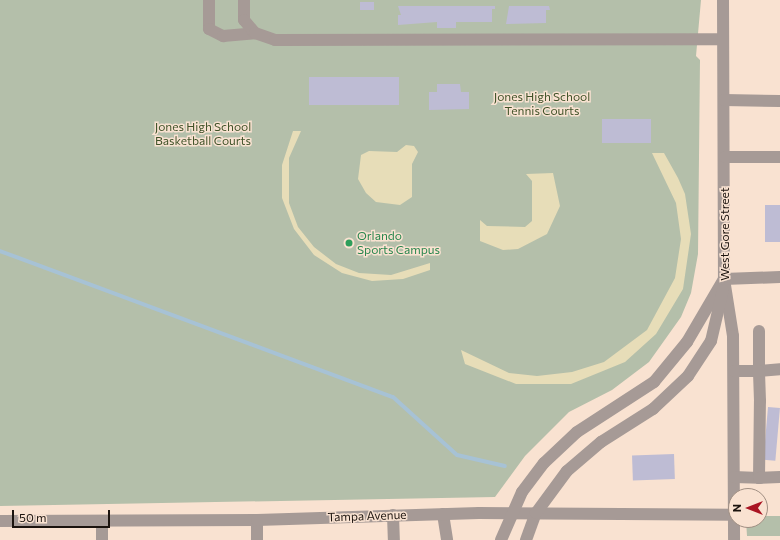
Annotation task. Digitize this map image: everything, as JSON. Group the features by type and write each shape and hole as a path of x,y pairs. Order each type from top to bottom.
{"street":[{"path":"209,0 209,29 223,36 255,33 275,40 723,39"},
{"path":"244,0 244,20 255,33"},
{"name":"West Gore Street","path":"723,0 724,279 734,366 734,488"},
{"path":"724,100 780,101"},
{"path":"724,157 780,157"},
{"path":"724,279 780,277"},
{"path":"501,540 511,513 522,492 561,445 595,420 634,398 670,365 724,279"},
{"path":"526,540 536,513 582,456 653,409 688,376 711,341 718,322 724,279"},
{"path":"759,331 759,478"},
{"path":"734,366 759,371 780,369"},
{"path":"734,477 780,477"},
{"name":"Tampa Avenue","path":"0,521 257,520 393,515 511,513 728,515"},
{"path":"443,514 447,540"},
{"path":"393,515 394,540"},
{"path":"257,520 257,540"},
{"path":"102,521 102,540"},
{"name":"West Gore Street","path":"734,528 734,540"}],"green space":[{"name":"Orlando Sports Campus","path":"0,0 701,0 696,56 700,60 698,254 691,293 681,317 649,362 612,390 569,412 525,456 495,497 0,506"},
{"path":"768,516 780,516 780,536 747,536 746,528 768,528"}],"sand":[{"path":"293,131 301,131 289,158 289,203 298,227 314,247 336,264 359,273 391,275 430,263 430,270 403,279 372,281 342,273 314,255 294,229 282,198 282,165"},
{"path":"406,145 414,146 418,152 412,164 412,197 400,205 376,202 366,193 358,179 361,155 369,151 397,152"},
{"path":"652,153 664,153 678,178 685,194 691,234 683,289 656,334 625,362 571,384 516,384 465,364 461,350 509,373 537,376 572,372 604,362 647,330 675,278 681,239 676,203"},
{"path":"553,173 560,206 547,234 518,249 503,250 480,241 480,220 487,226 525,227 532,221 532,181 526,174"}],"building":[{"path":"360,2 374,2 374,10 360,10"},
{"path":"398,6 495,6 495,9 492,9 492,22 456,22 456,28 437,28 437,22 398,25 398,15 401,15"},
{"path":"509,6 549,6 550,10 546,10 546,23 506,24"},
{"path":"309,77 399,77 399,105 309,105"},
{"path":"437,84 460,84 461,92 469,92 469,109 429,110 429,92 437,92"},
{"path":"602,119 651,119 651,143 602,143"},
{"path":"765,205 780,205 780,242 765,242"},
{"path":"768,407 780,408 775,461 763,460"},
{"path":"674,454 675,479 633,480 632,455"}],"waterway":[{"path":"0,251 393,397 457,455 505,466"}],"place":[{"name":"Orlando Sports Campus","path":"349,243"}],"park label":[{"name":"Jones High School Tennis Courts","path":"542,104"},
{"name":"Jones High School Basketball Courts","path":"203,134"}]}
